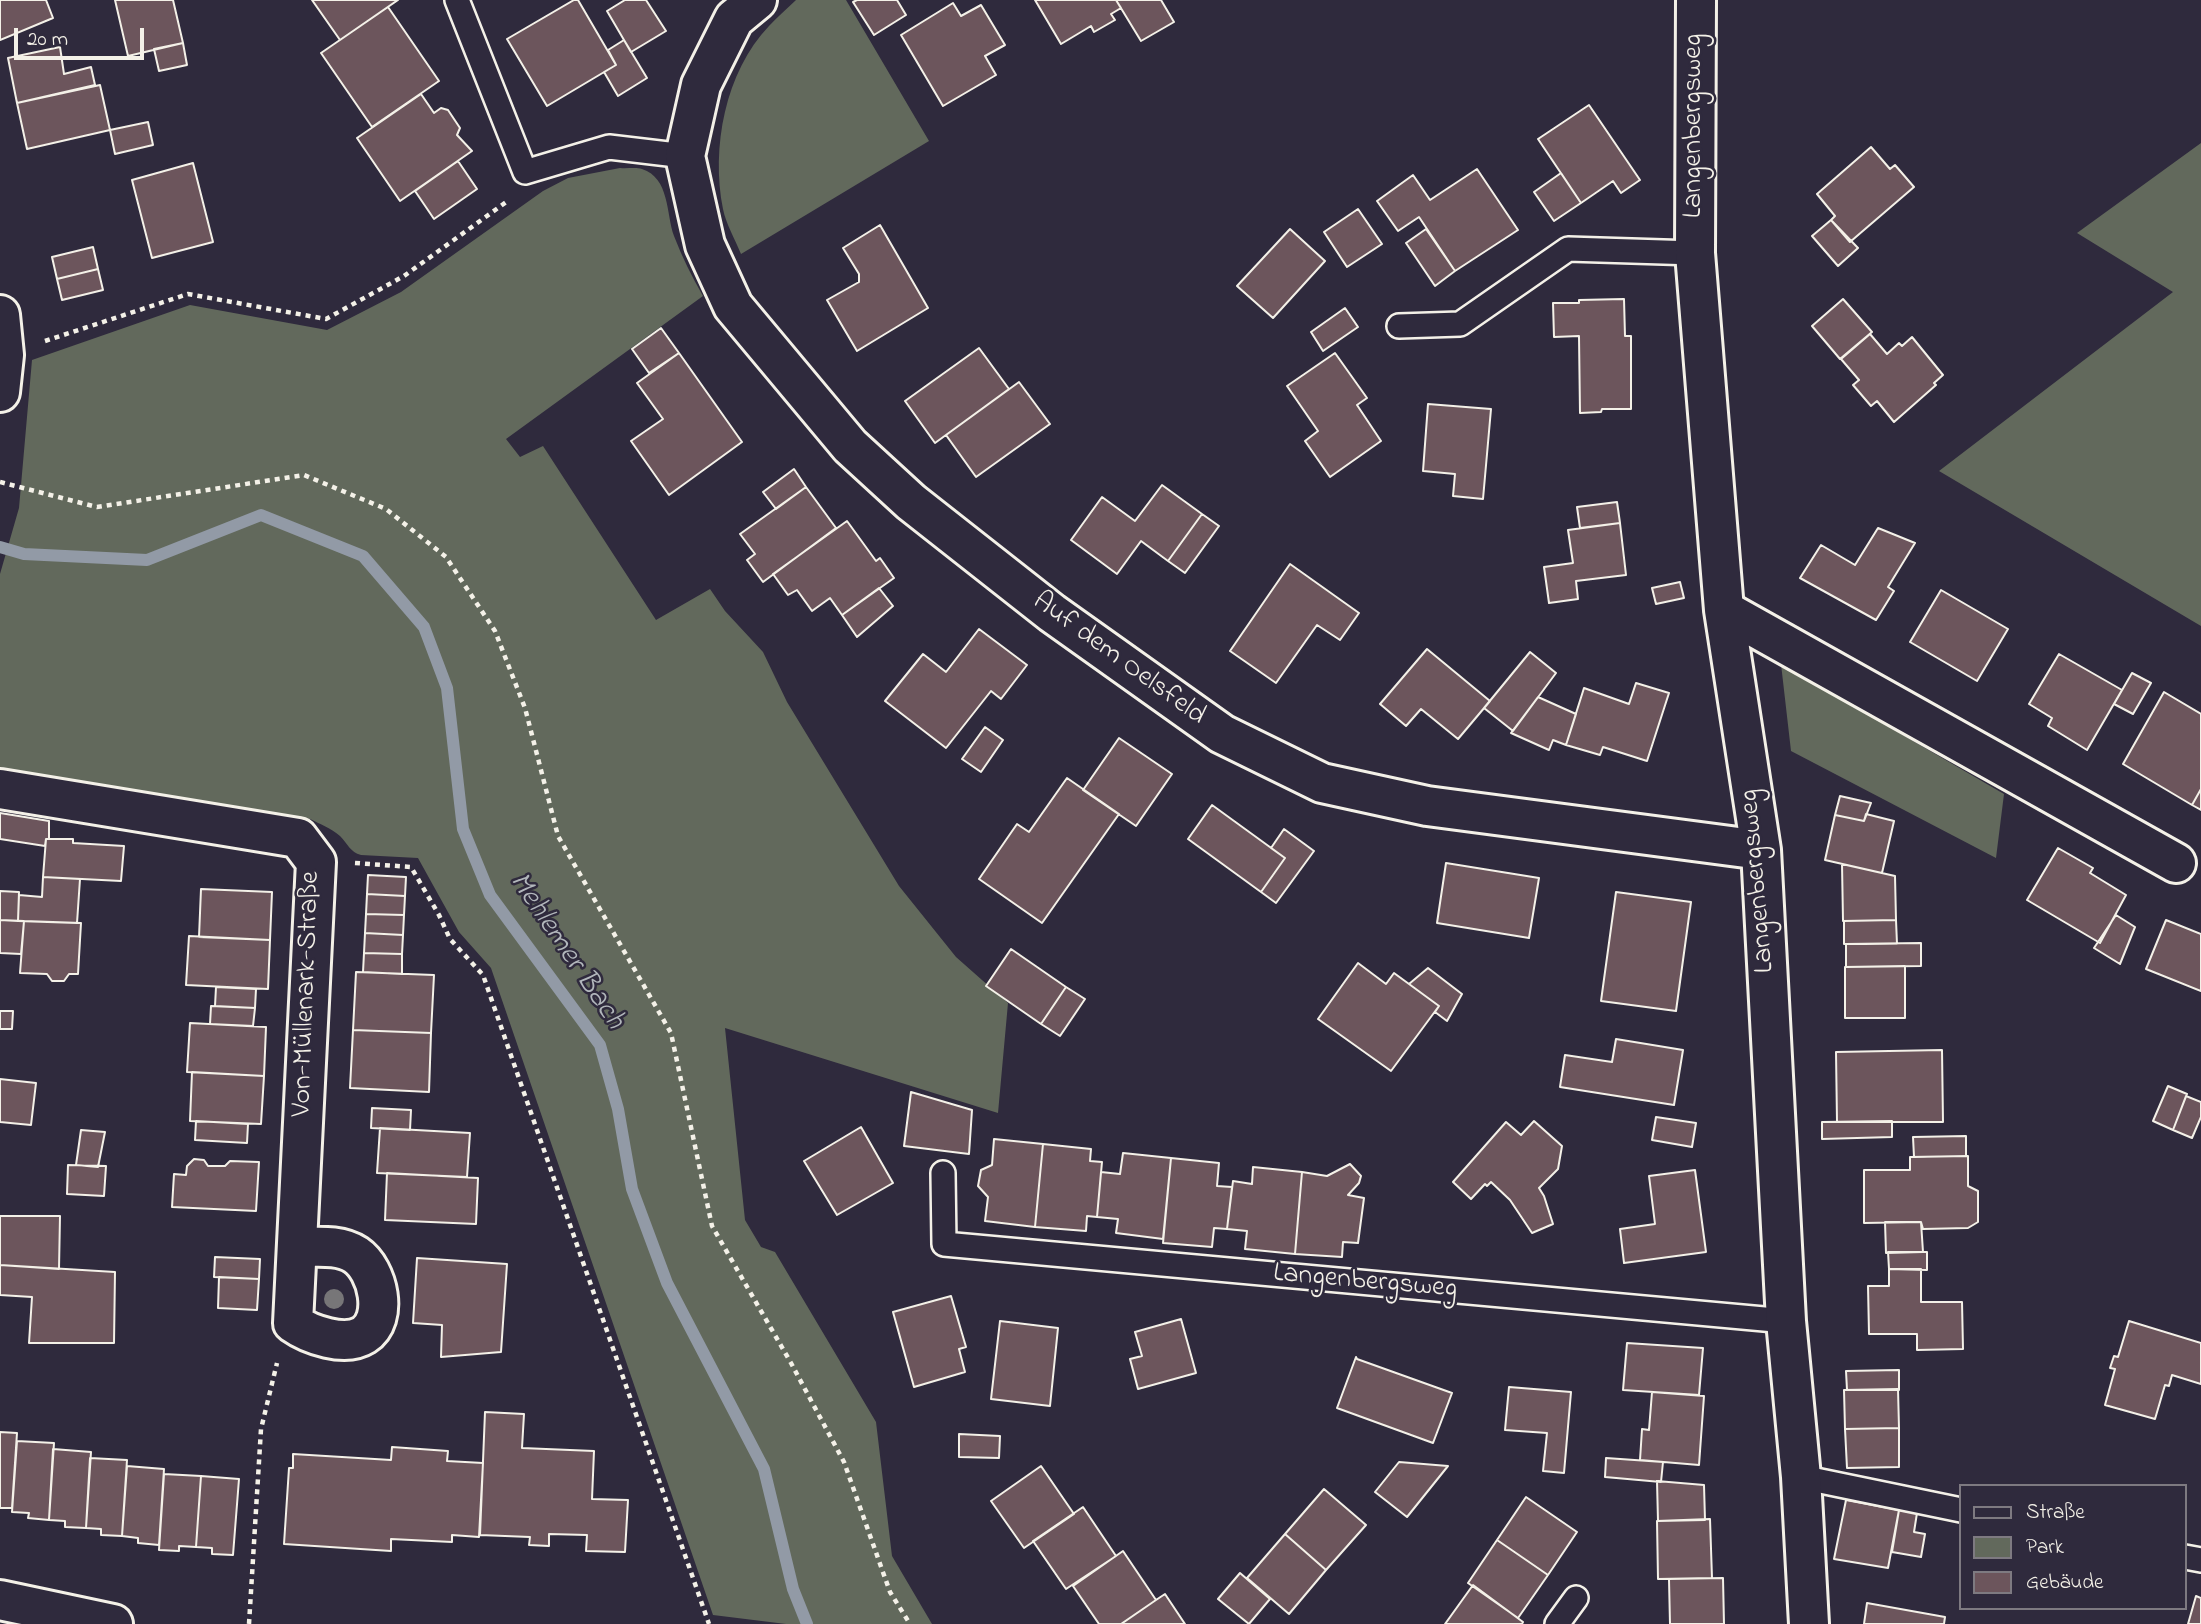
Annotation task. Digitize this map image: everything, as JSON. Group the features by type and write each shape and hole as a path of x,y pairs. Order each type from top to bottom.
{"street":[{"name":"Auf dem Oelsfeld","path":"757,0 734,19 701,85 685,156 705,245 733,306 850,446 911,502 1052,613 1222,734 1322,783 1427,806 1761,850"},
{"name":"Langenbergsweg","path":"1696,0 1695,253 1724,610 1761,850 1786,1321 1801,1477 1809,1624"},
{"path":"0,314 4,355 0,393"},
{"path":"1724,610 2176,863"},
{"name":"Von-Müllenark-Straße","path":"0,789 298,838 316,862 293,1323"},
{"path":"293,1323 306,1332 321,1337 351,1339 363,1335 373,1326 378,1305 377,1286 369,1267 354,1254 329,1247 298,1247"},
{"path":"0,1600 113,1624"}],"lane":[{"path":"457,0 525,172 609,147 685,156"},
{"name":"Langenbergsweg","path":"1399,326 1460,324 1568,249 1695,253"},
{"name":"Langenbergsweg","path":"943,1173 944,1244 1786,1321"},
{"path":"1801,1477 1960,1510"},
{"path":"1557,1624 1576,1598"}],"path":[{"path":"4,355 188,294 326,319 404,276 510,198 525,172"},
{"path":"0,482 97,507 304,475 386,509 446,557 495,631 525,708 558,836 671,1033 712,1226 844,1462 890,1592 910,1624"},
{"path":"316,862 411,867 450,939 483,975 709,1624"},
{"path":"249,1624 261,1429 279,1355 293,1323"}],"green space":[{"path":"796,0 846,0 929,141 741,254 724,215 720,186 719,161 725,112 732,88 754,45"},
{"path":"2201,143 2201,626 1939,471 2173,292 2077,233"},
{"path":"620,168 642,169 658,180 666,198 674,236 703,296 506,439 520,457 543,446 656,620 710,589 725,611 763,652 787,702 899,886 956,957 1008,1003 998,1113 725,1028 745,1220 761,1247 775,1252 876,1422 892,1556 932,1624 786,1624 713,1615 491,968 459,932 418,858 357,854 337,833 310,819 0,771 0,574 19,508 32,360 190,305 327,330 401,292 543,191 568,178"},
{"path":"1781,664 2004,794 1996,858 1791,751"}],"building":[{"path":"0,0 46,0 53,18 0,40"},
{"path":"115,0 173,0 183,43 128,56"},
{"path":"312,0 398,0 340,40"},
{"path":"578,0 616,65 547,106 507,39"},
{"path":"625,0 646,0 666,31 631,52 607,11"},
{"path":"897,0 906,15 874,35 853,2"},
{"path":"1035,0 1116,0 1121,8 1111,14 1115,20 1094,32 1091,26 1061,44"},
{"path":"1116,0 1161,0 1174,22 1141,41"},
{"path":"953,3 961,16 981,5 1005,45 985,56 996,75 943,106 901,35"},
{"path":"388,7 439,81 372,127 321,53"},
{"path":"624,40 647,78 618,96 604,72 616,65 608,50"},
{"path":"183,43 187,65 159,71 154,49"},
{"path":"60,47 64,74 91,67 95,85 17,103 8,58"},
{"path":"100,85 110,130 27,149 17,103"},
{"path":"421,94 434,113 441,108 448,110 460,128 457,135 472,151 400,201 357,138"},
{"path":"1589,105 1640,180 1621,193 1613,181 1581,203 1538,139"},
{"path":"148,122 153,145 115,154 110,130"},
{"path":"1871,147 1890,169 1895,165 1914,187 1850,242 1831,220 1835,216 1817,194"},
{"path":"458,161 477,189 434,219 415,191"},
{"path":"193,163 213,242 152,258 132,180"},
{"path":"1477,169 1518,230 1455,271 1419,217 1398,231 1377,201 1413,175 1430,200"},
{"path":"1561,173 1581,203 1554,221 1534,192"},
{"path":"1358,209 1382,244 1347,267 1324,232"},
{"path":"1831,220 1858,248 1838,266 1812,236"},
{"path":"880,225 928,308 857,351 827,300 859,282 859,274 843,248"},
{"path":"1290,229 1325,261 1273,318 1237,286"},
{"path":"1426,229 1455,271 1435,286 1406,243"},
{"path":"93,247 98,269 57,279 52,257"},
{"path":"98,269 103,290 62,300 57,279"},
{"path":"1624,299 1625,336 1631,336 1631,409 1602,409 1601,412 1580,413 1579,336 1554,337 1553,303"},
{"path":"1843,299 1872,332 1840,359 1812,326"},
{"path":"1345,308 1358,327 1323,351 1311,332"},
{"path":"661,328 679,353 649,373 632,349"},
{"path":"1870,334 1887,354 1899,343 1902,346 1912,337 1943,375 1934,383 1936,385 1894,422 1877,401 1871,406 1853,385 1859,380 1841,359"},
{"path":"979,348 1009,389 935,443 905,401"},
{"path":"679,353 742,442 669,495 631,441 663,419 637,383"},
{"path":"1335,353 1367,398 1357,405 1381,441 1330,477 1305,441 1318,431 1287,386"},
{"path":"1019,382 1050,424 976,477 946,435"},
{"path":"1428,404 1491,409 1483,499 1453,496 1455,474 1423,471"},
{"path":"794,469 806,487 776,509 763,492"},
{"path":"1162,485 1202,514 1168,561 1141,541 1117,574 1071,540 1102,497 1135,521"},
{"path":"806,487 836,528 763,582 747,560 755,554 740,534"},
{"path":"1617,502 1620,523 1580,528 1577,507"},
{"path":"1202,514 1219,526 1185,573 1168,561"},
{"path":"847,521 876,561 880,558 894,578 842,615 830,598 812,611 797,590 788,595 773,574"},
{"path":"1620,523 1626,575 1576,581 1578,599 1549,603 1544,567 1573,563 1568,530"},
{"path":"1878,528 1915,543 1888,587 1894,591 1876,620 1800,578 1821,545 1855,565"},
{"path":"1290,564 1359,613 1340,640 1317,625 1276,683 1230,651"},
{"path":"1680,582 1684,598 1656,604 1652,588"},
{"path":"879,588 893,606 857,637 842,615"},
{"path":"1941,590 2008,629 1977,681 1910,642"},
{"path":"979,629 1027,665 1001,699 991,691 946,748 885,701 923,654 946,672"},
{"path":"1427,649 1490,701 1458,739 1421,709 1406,726 1380,704"},
{"path":"1530,652 1556,673 1513,731 1484,708"},
{"path":"2059,654 2122,690 2087,750 2048,726 2052,718 2029,704"},
{"path":"2132,673 2151,683 2133,714 2114,704"},
{"path":"1636,683 1669,693 1647,761 1603,747 1600,755 1566,745 1584,688 1629,704"},
{"path":"2164,692 2201,714 2201,789 2192,805 2123,764"},
{"path":"1538,697 1576,714 1566,745 1553,740 1549,750 1511,733"},
{"path":"985,727 1003,740 981,772 962,759"},
{"path":"1119,738 1172,774 1136,826 1083,790"},
{"path":"1067,778 1119,814 1042,923 979,879 1017,824 1029,832"},
{"path":"2201,789 2201,810 2192,805"},
{"path":"1840,796 1871,803 1864,821 1835,815"},
{"path":"1212,805 1285,858 1261,892 1188,839"},
{"path":"0,813 49,821 49,839 46,839 45,846 0,839"},
{"path":"1866,814 1894,821 1882,873 1825,860 1835,815 1864,821"},
{"path":"1284,829 1314,851 1276,903 1261,892 1285,858 1271,848"},
{"path":"46,839 73,839 73,843 124,846 121,881 43,877"},
{"path":"2058,848 2093,868 2090,873 2126,895 2100,943 2027,900"},
{"path":"1446,863 1539,878 1529,938 1437,923"},
{"path":"1842,864 1895,876 1896,920 1843,921"},
{"path":"368,875 406,877 405,896 367,894"},
{"path":"43,877 80,879 77,923 18,921 19,895 42,897"},
{"path":"201,889 272,892 270,940 199,937"},
{"path":"0,891 19,892 18,921 0,920"},
{"path":"1616,892 1691,902 1676,1011 1601,1001"},
{"path":"367,894 405,896 404,915 366,914"},
{"path":"366,914 404,915 403,935 365,933"},
{"path":"2116,915 2135,927 2120,964 2094,948"},
{"path":"0,920 24,921 21,954 0,953"},
{"path":"1896,920 1897,944 1844,944 1844,921"},
{"path":"2166,920 2201,934 2201,991 2146,969"},
{"path":"24,921 81,923 78,974 69,974 64,981 52,981 47,974 20,973"},
{"path":"365,933 403,935 402,954 364,953"},
{"path":"189,936 270,940 268,989 186,985"},
{"path":"1921,943 1921,966 1846,967 1846,944"},
{"path":"1011,949 1066,987 1041,1024 986,986"},
{"path":"364,953 402,954 402,974 363,972"},
{"path":"1358,963 1386,984 1394,973 1439,1006 1391,1071 1318,1019"},
{"path":"1905,966 1905,1018 1845,1018 1845,967"},
{"path":"1428,968 1462,994 1447,1021 1435,1012 1439,1006 1409,984"},
{"path":"356,972 434,975 431,1033 353,1030"},
{"path":"216,987 256,989 255,1008 215,1006"},
{"path":"1066,987 1085,999 1060,1036 1041,1024"},
{"path":"211,1006 255,1008 253,1026 210,1024"},
{"path":"0,1011 13,1011 12,1029 0,1029"},
{"path":"190,1023 266,1027 264,1076 187,1072"},
{"path":"353,1030 431,1033 429,1092 350,1088"},
{"path":"1616,1039 1683,1050 1674,1105 1560,1087 1565,1055 1612,1062"},
{"path":"1942,1050 1943,1122 1837,1122 1836,1052"},
{"path":"192,1072 264,1076 261,1124 190,1121"},
{"path":"0,1079 36,1083 31,1125 0,1122"},
{"path":"2168,1086 2187,1094 2173,1130 2153,1121"},
{"path":"911,1092 972,1110 969,1154 904,1146"},
{"path":"2186,1096 2201,1102 2201,1117 2192,1138 2173,1130"},
{"path":"372,1108 411,1110 410,1130 371,1128"},
{"path":"1656,1117 1696,1123 1692,1147 1652,1140"},
{"path":"196,1121 248,1124 247,1143 195,1140"},
{"path":"1534,1121 1562,1146 1558,1169 1539,1188 1553,1224 1532,1233 1510,1200 1491,1182 1487,1186 1485,1184 1471,1199 1453,1182 1506,1122 1521,1135"},
{"path":"1892,1121 1892,1137 1822,1139 1822,1122"},
{"path":"861,1127 893,1183 837,1215 804,1161"},
{"path":"380,1128 470,1133 467,1177 377,1173"},
{"path":"81,1130 105,1132 98,1167 76,1165"},
{"path":"1966,1136 1966,1156 1914,1157 1913,1137"},
{"path":"994,1139 1043,1144 1035,1227 985,1221 988,1197 978,1186 981,1170 992,1165"},
{"path":"1043,1144 1091,1149 1090,1161 1102,1162 1097,1217 1087,1216 1086,1231 1035,1227"},
{"path":"1123,1153 1171,1158 1163,1239 1116,1233 1118,1219 1097,1217 1101,1172 1120,1174"},
{"path":"1968,1156 1968,1186 1978,1191 1978,1222 1968,1228 1923,1229 1921,1222 1864,1223 1864,1170 1910,1170 1910,1157"},
{"path":"1171,1158 1219,1163 1217,1186 1232,1187 1227,1229 1214,1228 1212,1247 1163,1243"},
{"path":"194,1159 204,1160 208,1166 225,1166 230,1161 259,1162 256,1211 172,1207 174,1174 186,1175 187,1166"},
{"path":"1350,1164 1361,1176 1359,1183 1348,1195 1364,1198 1358,1243 1343,1242 1342,1257 1295,1254 1302,1172 1327,1176"},
{"path":"68,1165 106,1166 104,1196 67,1194"},
{"path":"1253,1167 1302,1172 1295,1254 1245,1249 1247,1231 1227,1229 1233,1181 1252,1184"},
{"path":"1695,1170 1706,1252 1624,1263 1620,1229 1655,1224 1649,1176"},
{"path":"387,1173 478,1178 476,1224 385,1220"},
{"path":"0,1216 60,1216 59,1269 0,1265"},
{"path":"1885,1222 1921,1222 1923,1252 1886,1253"},
{"path":"1888,1252 1927,1252 1927,1270 1889,1269"},
{"path":"215,1257 260,1259 259,1279 214,1277"},
{"path":"417,1258 507,1264 501,1352 441,1357 442,1325 413,1323"},
{"path":"0,1265 115,1272 114,1343 29,1343 32,1297 0,1295"},
{"path":"1889,1269 1921,1269 1921,1302 1962,1302 1963,1349 1917,1350 1917,1334 1869,1334 1868,1286 1889,1286"},
{"path":"219,1277 259,1279 257,1310 218,1308"},
{"path":"951,1296 966,1347 959,1349 965,1372 914,1387 893,1312"},
{"path":"1181,1319 1196,1373 1138,1389 1130,1359 1142,1356 1135,1332"},
{"path":"1000,1321 1058,1328 1050,1406 991,1399"},
{"path":"2129,1321 2201,1343 2201,1384 2172,1375 2169,1386 2165,1385 2155,1419 2105,1405 2115,1369 2110,1368 2114,1356 2118,1357"},
{"path":"1627,1343 1703,1348 1699,1395 1623,1390"},
{"path":"1356,1357 1452,1393 1433,1443 1337,1408"},
{"path":"1899,1370 1899,1390 1847,1390 1846,1371"},
{"path":"1509,1387 1571,1392 1564,1473 1543,1471 1547,1433 1505,1430"},
{"path":"1898,1389 1899,1428 1845,1429 1844,1390"},
{"path":"1652,1392 1704,1396 1699,1465 1640,1460 1642,1429 1649,1430"},
{"path":"485,1412 524,1414 522,1448 594,1451 592,1499 628,1500 625,1552 586,1551 587,1535 549,1534 549,1546 529,1545 530,1537 480,1535"},
{"path":"1899,1428 1899,1467 1847,1468 1845,1429"},
{"path":"0,1432 17,1433 12,1508 0,1508"},
{"path":"959,1434 1000,1436 999,1458 959,1457"},
{"path":"17,1441 54,1443 49,1520 28,1518 29,1513 12,1512"},
{"path":"392,1447 448,1451 447,1461 483,1463 479,1537 452,1535 452,1542 391,1539 391,1551 284,1544 289,1468 293,1468 293,1454 391,1460"},
{"path":"53,1449 91,1452 86,1528 65,1527 65,1521 49,1520"},
{"path":"90,1458 127,1460 122,1536 101,1535 101,1529 86,1528"},
{"path":"1606,1458 1663,1462 1661,1482 1605,1477"},
{"path":"1399,1462 1448,1466 1407,1517 1375,1492"},
{"path":"127,1466 164,1469 159,1545 138,1543 138,1538 122,1536"},
{"path":"1041,1466 1074,1514 1024,1548 991,1501"},
{"path":"164,1474 201,1476 196,1547 179,1546 179,1551 159,1550"},
{"path":"201,1476 239,1479 233,1555 212,1554 212,1548 196,1547"},
{"path":"1657,1481 1704,1485 1705,1520 1658,1521"},
{"path":"1324,1489 1366,1525 1326,1570 1285,1534"},
{"path":"1526,1497 1577,1532 1548,1575 1497,1540"},
{"path":"1846,1500 1899,1510 1888,1568 1834,1559"},
{"path":"1083,1507 1116,1556 1066,1589 1033,1541"},
{"path":"1899,1510 1917,1513 1914,1532 1925,1534 1921,1557 1892,1552"},
{"path":"1710,1519 1712,1578 1658,1579 1657,1521"},
{"path":"1285,1534 1326,1570 1289,1614 1247,1578"},
{"path":"1497,1540 1548,1575 1518,1618 1468,1583"},
{"path":"1123,1551 1156,1600 1121,1624 1099,1624 1073,1586"},
{"path":"1240,1573 1270,1599 1249,1624 1218,1599"},
{"path":"1723,1578 1724,1624 1670,1624 1669,1579"},
{"path":"1473,1585 1523,1622 1522,1624 1445,1624"},
{"path":"1165,1594 1185,1624 1121,1624 1156,1600"},
{"path":"2196,1596 2201,1598 2201,1624 2188,1624"},
{"path":"1867,1603 1945,1617 1944,1624 1864,1624"}],"waterway":[{"name":"Mehlemer Bach","path":"0,547 24,554 147,560 261,515 363,556 424,627 447,688 463,829 490,895 600,1045 618,1109 632,1189 667,1283 764,1469 793,1589 807,1624"}]}
